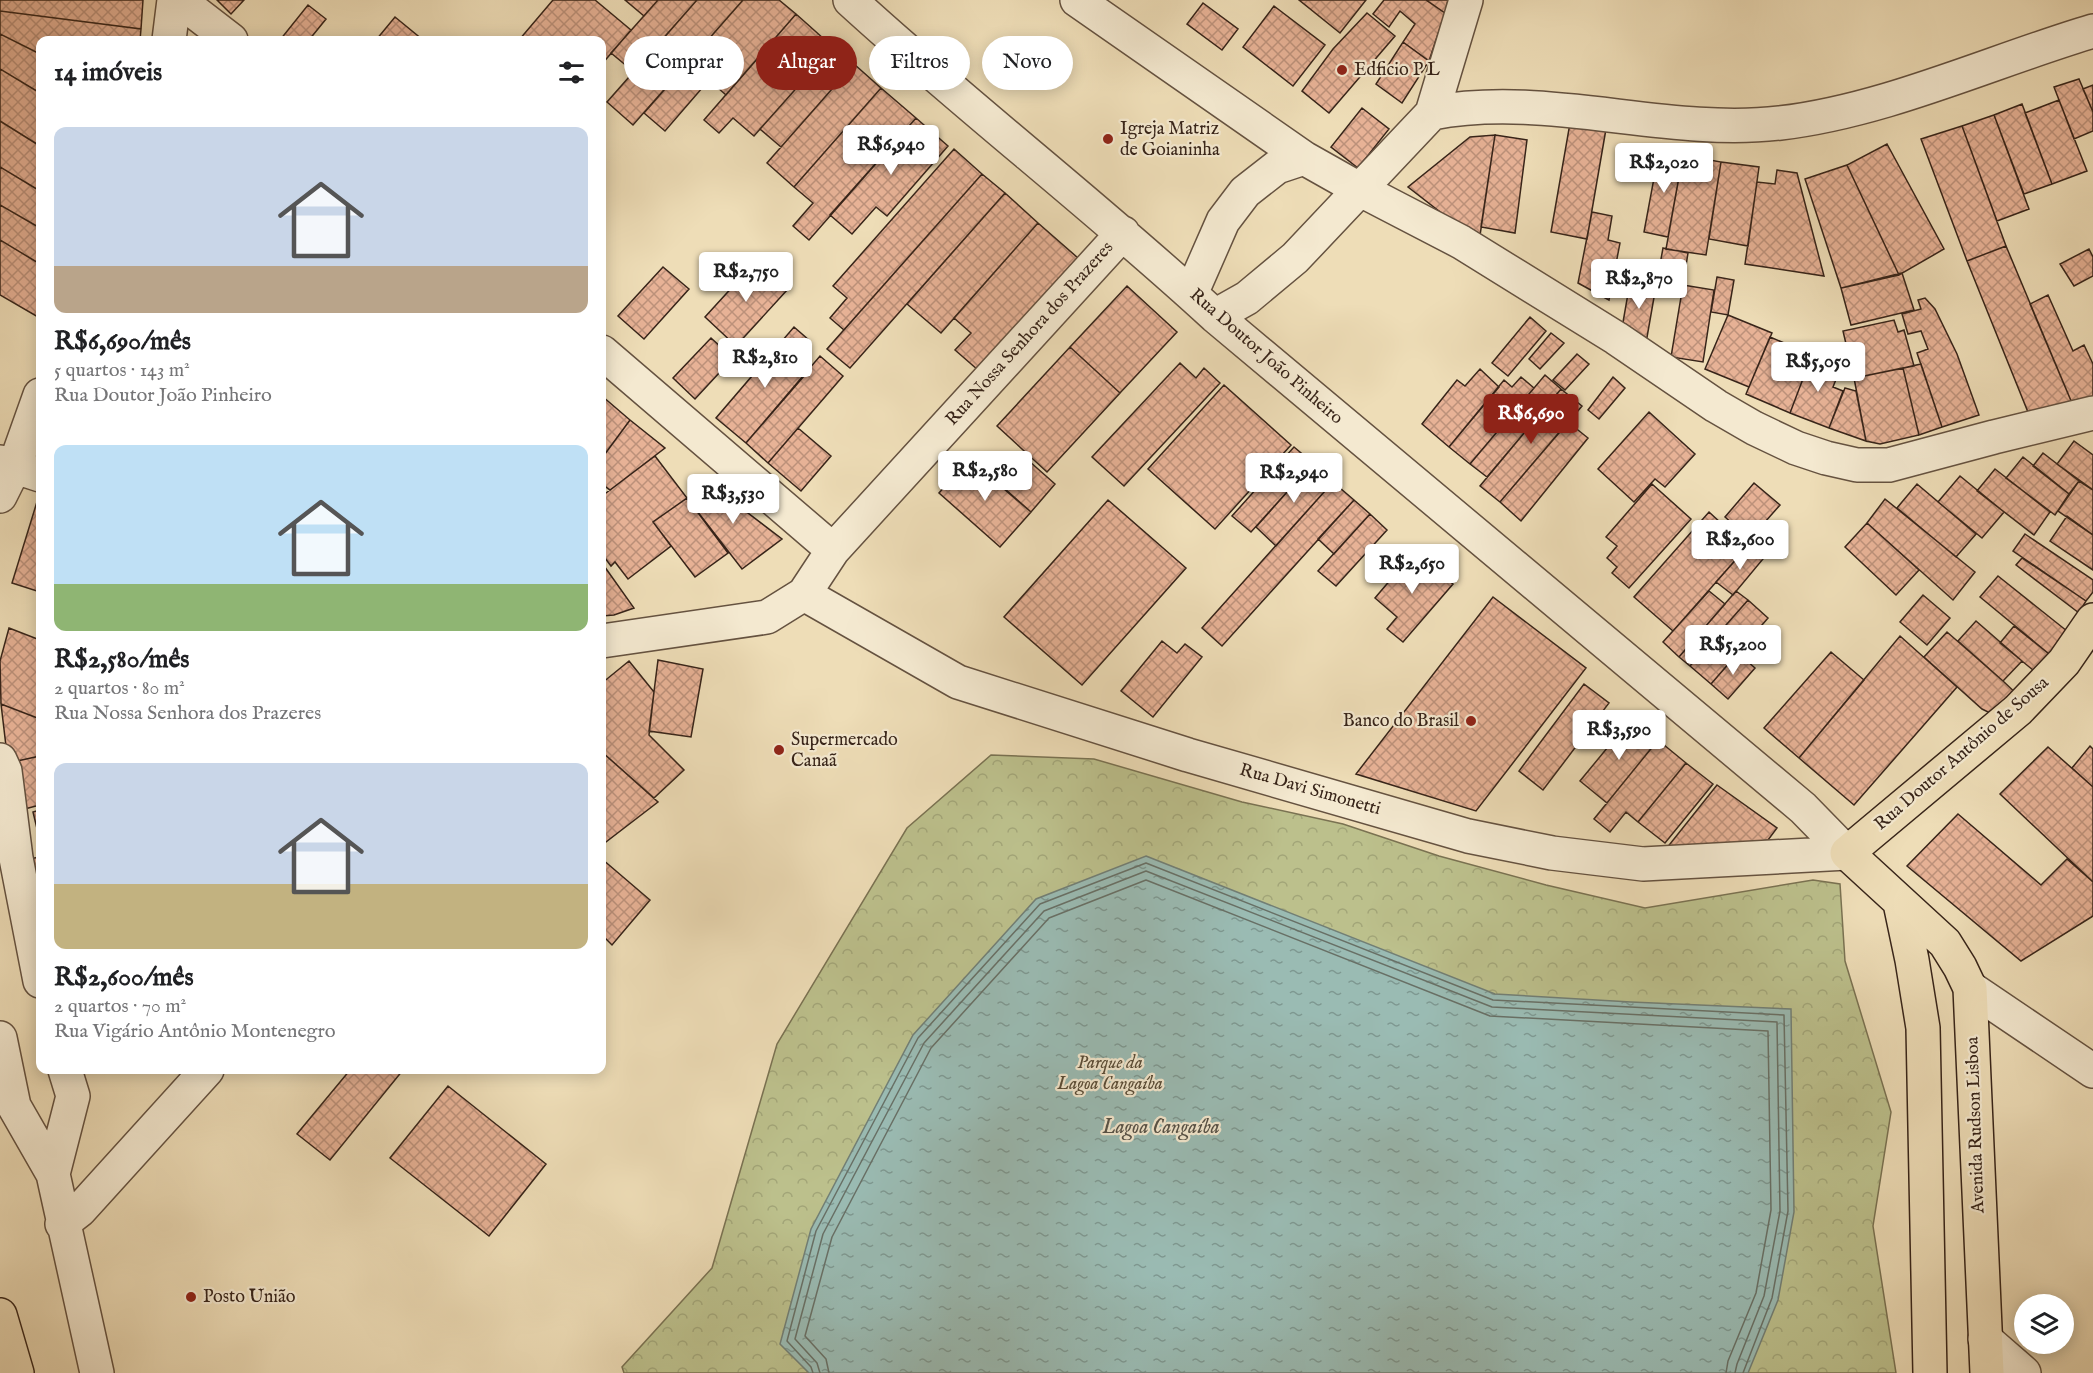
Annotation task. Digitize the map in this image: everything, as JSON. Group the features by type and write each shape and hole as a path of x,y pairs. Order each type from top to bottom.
{"main road":[{"name":"Rua Doutor Antônio de Sousa","path":"1848,853 2018,710 2064,662 2093,620"},
{"name":"Avenida Rudson Lisboa","path":"1848,853 1945,943 1970,988 1987,1373"},
{"path":"1900,903 1923,1029 1930,1373"},
{"path":"0,1315 17,1373"}],"street":[{"path":"170,36 174,0"},
{"path":"179,0 226,36"},
{"name":"Rua Doutor João Pinheiro","path":"850,0 893,39 1123,232 1215,316 1803,808 1848,853"},
{"path":"1077,0 1304,158 1461,242 1735,417 1796,448 1857,465 1889,465 2093,413"},
{"path":"1215,316 1247,298 1295,258 1432,112 1466,0"},
{"path":"1432,112 1456,108 1521,108 1684,123 1740,125 1780,123 1819,117 1878,102 2093,32"},
{"path":"1191,294 1223,221 1245,192 1277,166 1304,158"},
{"name":"Rua Nossa Senhora dos Prazeres","path":"606,640 767,617 804,594 833,550 1123,232"},
{"path":"606,355 833,550"},
{"path":"14,475 36,407"},
{"name":"Rua Davi Simonetti","path":"804,594 958,682 1188,755 1468,836 1552,852 1643,864 1848,853"},
{"path":"0,760 5,771 16,858 36,960"},
{"path":"1970,988 2093,1071"},
{"path":"0,1038 14,1106 52,1174 97,1373"},
{"path":"52,1174 72,1096 66,1074"},
{"path":"62,1224 81,1210 203,1074"},
{"path":"1985,1339 2024,1373"}],"green space":[{"name":"Lagoa Cangaíba","path":"991,755 1094,759 1242,802 1343,824 1439,856 1546,885 1645,908 1813,880 1840,884 1845,961 1891,1112 1873,1226 1896,1373 624,1373 622,1367 712,1268 777,1044 907,828"}],"water":[{"name":"Lagoa Cangaíba","path":"1146,856 1495,994 1791,1009 1794,1212 1778,1300 1748,1373 809,1373 780,1344 811,1229 913,1035 1036,899"}],"building":[{"path":"0,0 143,0 141,29 0,11"},
{"path":"217,0 244,0 231,14"},
{"path":"553,0 595,0 631,30 606,59 606,36 522,36"},
{"path":"625,0 658,0 644,16"},
{"path":"658,0 697,0 666,36 626,36"},
{"path":"697,0 743,0 711,36 665,36"},
{"path":"743,0 779,0 796,14 777,36 756,36 756,60 744,74 744,36 711,36"},
{"path":"1299,0 1366,0 1340,33"},
{"path":"1384,0 1426,0 1445,13 1429,61 1403,42 1415,24 1400,11 1389,27 1373,14"},
{"path":"1426,0 1448,0 1445,13"},
{"path":"1203,3 1238,29 1222,50 1187,24"},
{"path":"308,5 326,19 312,36 283,36"},
{"path":"1274,6 1325,45 1293,86 1243,47"},
{"path":"0,11 141,29 140,36 36,36 36,52 0,34"},
{"name":"Edficio P L","path":"1367,13 1395,36 1329,113 1302,91 1333,49"},
{"path":"796,14 821,36 777,36"},
{"path":"395,17 418,36 379,36"},
{"path":"0,34 36,52 36,91 0,69"},
{"path":"624,38 624,64 611,53"},
{"path":"1403,42 1429,61 1402,103 1376,84"},
{"path":"756,60 756,90 795,90 754,136 733,118 719,133 704,120 730,90 744,90 744,74"},
{"path":"857,67 869,77 869,90 879,90 794,187 767,163 831,90 857,90"},
{"path":"0,69 36,91 36,144 0,121"},
{"path":"2079,79 2093,112 2093,131 2074,139 2054,87"},
{"path":"624,83 624,90 664,90 633,125 607,102"},
{"path":"2093,85 2093,112 2083,89"},
{"path":"664,90 700,90 665,131 644,113"},
{"path":"720,90 730,90 726,95"},
{"path":"795,90 831,90 781,147 760,129"},
{"path":"879,90 883,90 916,118 809,240 793,226 813,203 794,187"},
{"path":"2059,100 2087,171 2052,184 2025,113"},
{"path":"2022,104 2052,184 2024,194 1994,115"},
{"path":"1362,108 1389,129 1358,168 1331,147"},
{"path":"1994,115 2029,209 1997,221 1962,126"},
{"path":"916,118 948,146 887,216 876,207 852,234 830,215"},
{"path":"0,121 36,144 36,189 0,167"},
{"path":"1570,123 1606,129 1587,239 1551,232"},
{"path":"1962,126 2006,246 1967,261 1921,139"},
{"path":"1495,135 1527,140 1515,233 1481,227"},
{"path":"1495,135 1479,242 1408,187 1470,137"},
{"path":"1887,144 1944,249 1899,275 1847,165"},
{"path":"954,149 982,174 844,330 830,318 847,298 833,286"},
{"path":"1659,151 1683,155 1668,237 1644,232"},
{"path":"1683,155 1721,162 1706,255 1666,249"},
{"path":"1721,162 1759,167 1748,246 1709,239"},
{"path":"1847,165 1899,275 1841,288 1805,179"},
{"path":"0,167 36,189 36,226 0,205"},
{"path":"1777,170 1797,173 1824,276 1745,264 1757,182 1775,184"},
{"path":"982,174 1005,193 850,368 827,349"},
{"path":"1005,193 1038,223 941,333 907,304"},
{"path":"0,205 36,226 36,262 0,240"},
{"path":"1592,212 1612,216 1608,240 1620,243 1609,300 1578,283"},
{"path":"1038,223 1078,258 978,370 955,350 971,333 954,318"},
{"path":"0,240 36,262 36,316 0,295"},
{"path":"2006,246 2077,415 2034,427 1967,261"},
{"path":"1663,248 1688,253 1681,297 1655,292"},
{"path":"2089,249 2093,257 2093,276 2074,286 2060,264"},
{"path":"756,261 788,289 736,346 705,317"},
{"path":"663,267 689,289 644,339 618,316"},
{"path":"1902,273 1914,310 1851,325 1841,288"},
{"path":"1717,277 1734,280 1728,315 1711,312"},
{"path":"1630,282 1656,286 1646,343 1622,328"},
{"path":"1683,285 1714,290 1703,362 1671,357"},
{"path":"1127,286 1177,332 1120,393 1070,347"},
{"path":"2048,295 2073,351 2084,345 2093,364 2093,412 2077,415 2030,304"},
{"path":"1925,298 1935,309 1957,354 1979,415 1942,427 1917,353 1928,349 1921,331 1908,334 1902,314 1921,309 1918,300"},
{"path":"1728,315 1772,333 1749,387 1705,369"},
{"path":"1530,317 1546,331 1508,376 1492,363"},
{"path":"1894,320 1898,332 1904,330 1914,366 1854,378 1843,331"},
{"path":"794,327 809,340 790,364 804,376 746,443 716,418"},
{"path":"1551,333 1564,343 1540,369 1529,359"},
{"path":"1770,337 1812,355 1790,413 1746,394"},
{"path":"711,338 733,358 695,399 673,378"},
{"path":"1070,347 1120,393 1047,472 997,426"},
{"path":"1577,354 1589,364 1565,390 1553,380"},
{"path":"1812,355 1841,367 1833,387 1843,391 1829,428 1790,413"},
{"path":"820,356 843,376 768,463 746,443"},
{"path":"1180,363 1196,378 1204,368 1220,383 1124,486 1092,457"},
{"path":"1921,364 1942,427 1919,435 1903,368"},
{"path":"1903,368 1919,435 1880,444 1866,441 1854,378"},
{"path":"1480,369 1499,387 1449,447 1422,424 1457,380 1465,386"},
{"path":"1545,375 1561,389 1487,477 1470,464"},
{"path":"1521,377 1534,388 1470,464 1449,447 1504,380 1512,387"},
{"path":"1613,377 1625,388 1599,419 1588,410"},
{"path":"1224,385 1291,445 1215,529 1148,469"},
{"path":"1845,388 1856,391 1866,441 1829,428"},
{"path":"1561,389 1582,406 1500,502 1480,486"},
{"path":"606,399 630,420 606,453"},
{"path":"1649,412 1695,454 1665,487 1655,479 1634,502 1598,469"},
{"path":"630,420 665,448 610,490 606,487 606,453"},
{"path":"1568,422 1588,438 1521,521 1500,502"},
{"path":"798,428 831,456 801,491 768,463"},
{"path":"2074,441 2093,455 2093,490 2057,464"},
{"path":"1294,447 1313,463 1251,532 1232,516"},
{"path":"2043,453 2079,481 2069,494 2033,466"},
{"path":"655,456 687,498 653,522 671,546 628,579 615,562 611,566 606,559 606,493"},
{"path":"2023,457 2069,494 2055,515 2006,478"},
{"path":"970,458 1031,512 1000,547 939,493"},
{"path":"1029,461 1055,484 1031,512 1004,489"},
{"path":"1313,463 1333,482 1276,546 1256,527"},
{"path":"1995,469 2050,512 2034,535 1977,491"},
{"path":"1960,476 2004,512 1982,538 1938,502"},
{"path":"706,481 782,539 742,569 687,498"},
{"path":"2079,481 2093,490 2093,535 2058,511"},
{"path":"1333,482 1354,500 1222,646 1202,628"},
{"path":"1754,483 1780,505 1750,539 1725,517"},
{"path":"1652,484 1691,519 1629,588 1612,573 1617,567 1607,558 1617,546 1606,537"},
{"path":"1917,484 1976,534 1956,557 1897,508"},
{"path":"687,498 728,553 695,577 653,522"},
{"path":"1885,499 1975,572 1953,600 1867,523"},
{"path":"1108,500 1186,568 1082,685 1004,617"},
{"path":"1354,500 1370,514 1334,554 1318,539"},
{"path":"36,505 36,591 12,583"},
{"path":"1709,512 1747,547 1673,631 1634,597"},
{"path":"1370,514 1387,530 1336,586 1318,571"},
{"path":"2067,516 2093,535 2093,570 2050,541"},
{"path":"1867,523 1919,570 1896,595 1845,547"},
{"path":"2025,534 2093,580 2093,592 2086,601 2013,551"},
{"path":"1747,547 1763,559 1733,595 1716,582"},
{"path":"1414,552 1453,584 1403,642 1387,629 1397,617 1375,598"},
{"path":"2022,558 2086,601 2079,613 2016,565"},
{"path":"606,569 634,608 606,616"},
{"path":"1998,576 2072,635 2054,658 1980,597"},
{"path":"1709,591 1725,604 1679,657 1663,642"},
{"path":"1736,591 1748,600 1690,666 1679,657"},
{"path":"1923,595 1950,618 1927,645 1900,622"},
{"name":"Banco do Brasil","path":"1493,597 1586,668 1476,811 1356,774"},
{"path":"1748,600 1768,618 1711,684 1690,666"},
{"path":"1976,621 2022,661 2003,681 1958,641"},
{"path":"2014,626 2054,658 2039,675 2000,643"},
{"path":"9,628 36,638 36,717 1,704 0,661"},
{"path":"1947,632 2020,697 1990,713 1982,709 1924,657"},
{"path":"1900,636 1957,687 1854,805 1799,758"},
{"path":"1162,641 1177,653 1185,644 1202,657 1153,717 1121,691"},
{"path":"1831,652 1864,680 1799,758 1764,728"},
{"path":"1738,653 1755,668 1728,699 1711,684"},
{"path":"658,660 703,669 691,737 649,731"},
{"path":"629,661 654,692 649,735 684,770 654,798 606,756 606,680"},
{"path":"1584,684 1609,703 1543,790 1519,771"},
{"path":"1,704 36,717 36,757 8,763"},
{"path":"1631,719 1658,740 1607,803 1580,781"},
{"path":"1658,740 1686,763 1638,822 1626,812 1610,832 1594,819"},
{"path":"2090,746 2093,749 2093,787 2072,768"},
{"path":"2048,747 2093,787 2093,882 2000,794"},
{"path":"606,756 658,802 606,842"},
{"path":"36,757 36,806 17,811 8,763"},
{"path":"1686,763 1713,784 1665,843 1638,822"},
{"path":"1717,785 1777,828 1768,840 1684,853 1666,849"},
{"path":"1958,814 2041,885 2067,859 2093,882 2093,916 2021,961 1907,866"},
{"path":"36,858 36,889 35,889 29,859"},
{"path":"606,862 650,900 612,945 606,939"},
{"path":"347,1074 400,1074 330,1160 297,1134"},
{"path":"448,1086 546,1164 489,1236 390,1158"}],"place":[{"name":"Edficio P L","path":"1342,70"},
{"name":"Igreja Matriz de Goianinha","path":"1108,139"},
{"name":"Banco do Brasil","path":"1471,721"},
{"name":"Supermercado Canaã","path":"779,750"},
{"name":"Posto União","path":"191,1297"}],"park label":[{"name":"Parque da Lagoa Cangaíba","path":"1110,1073"}]}
